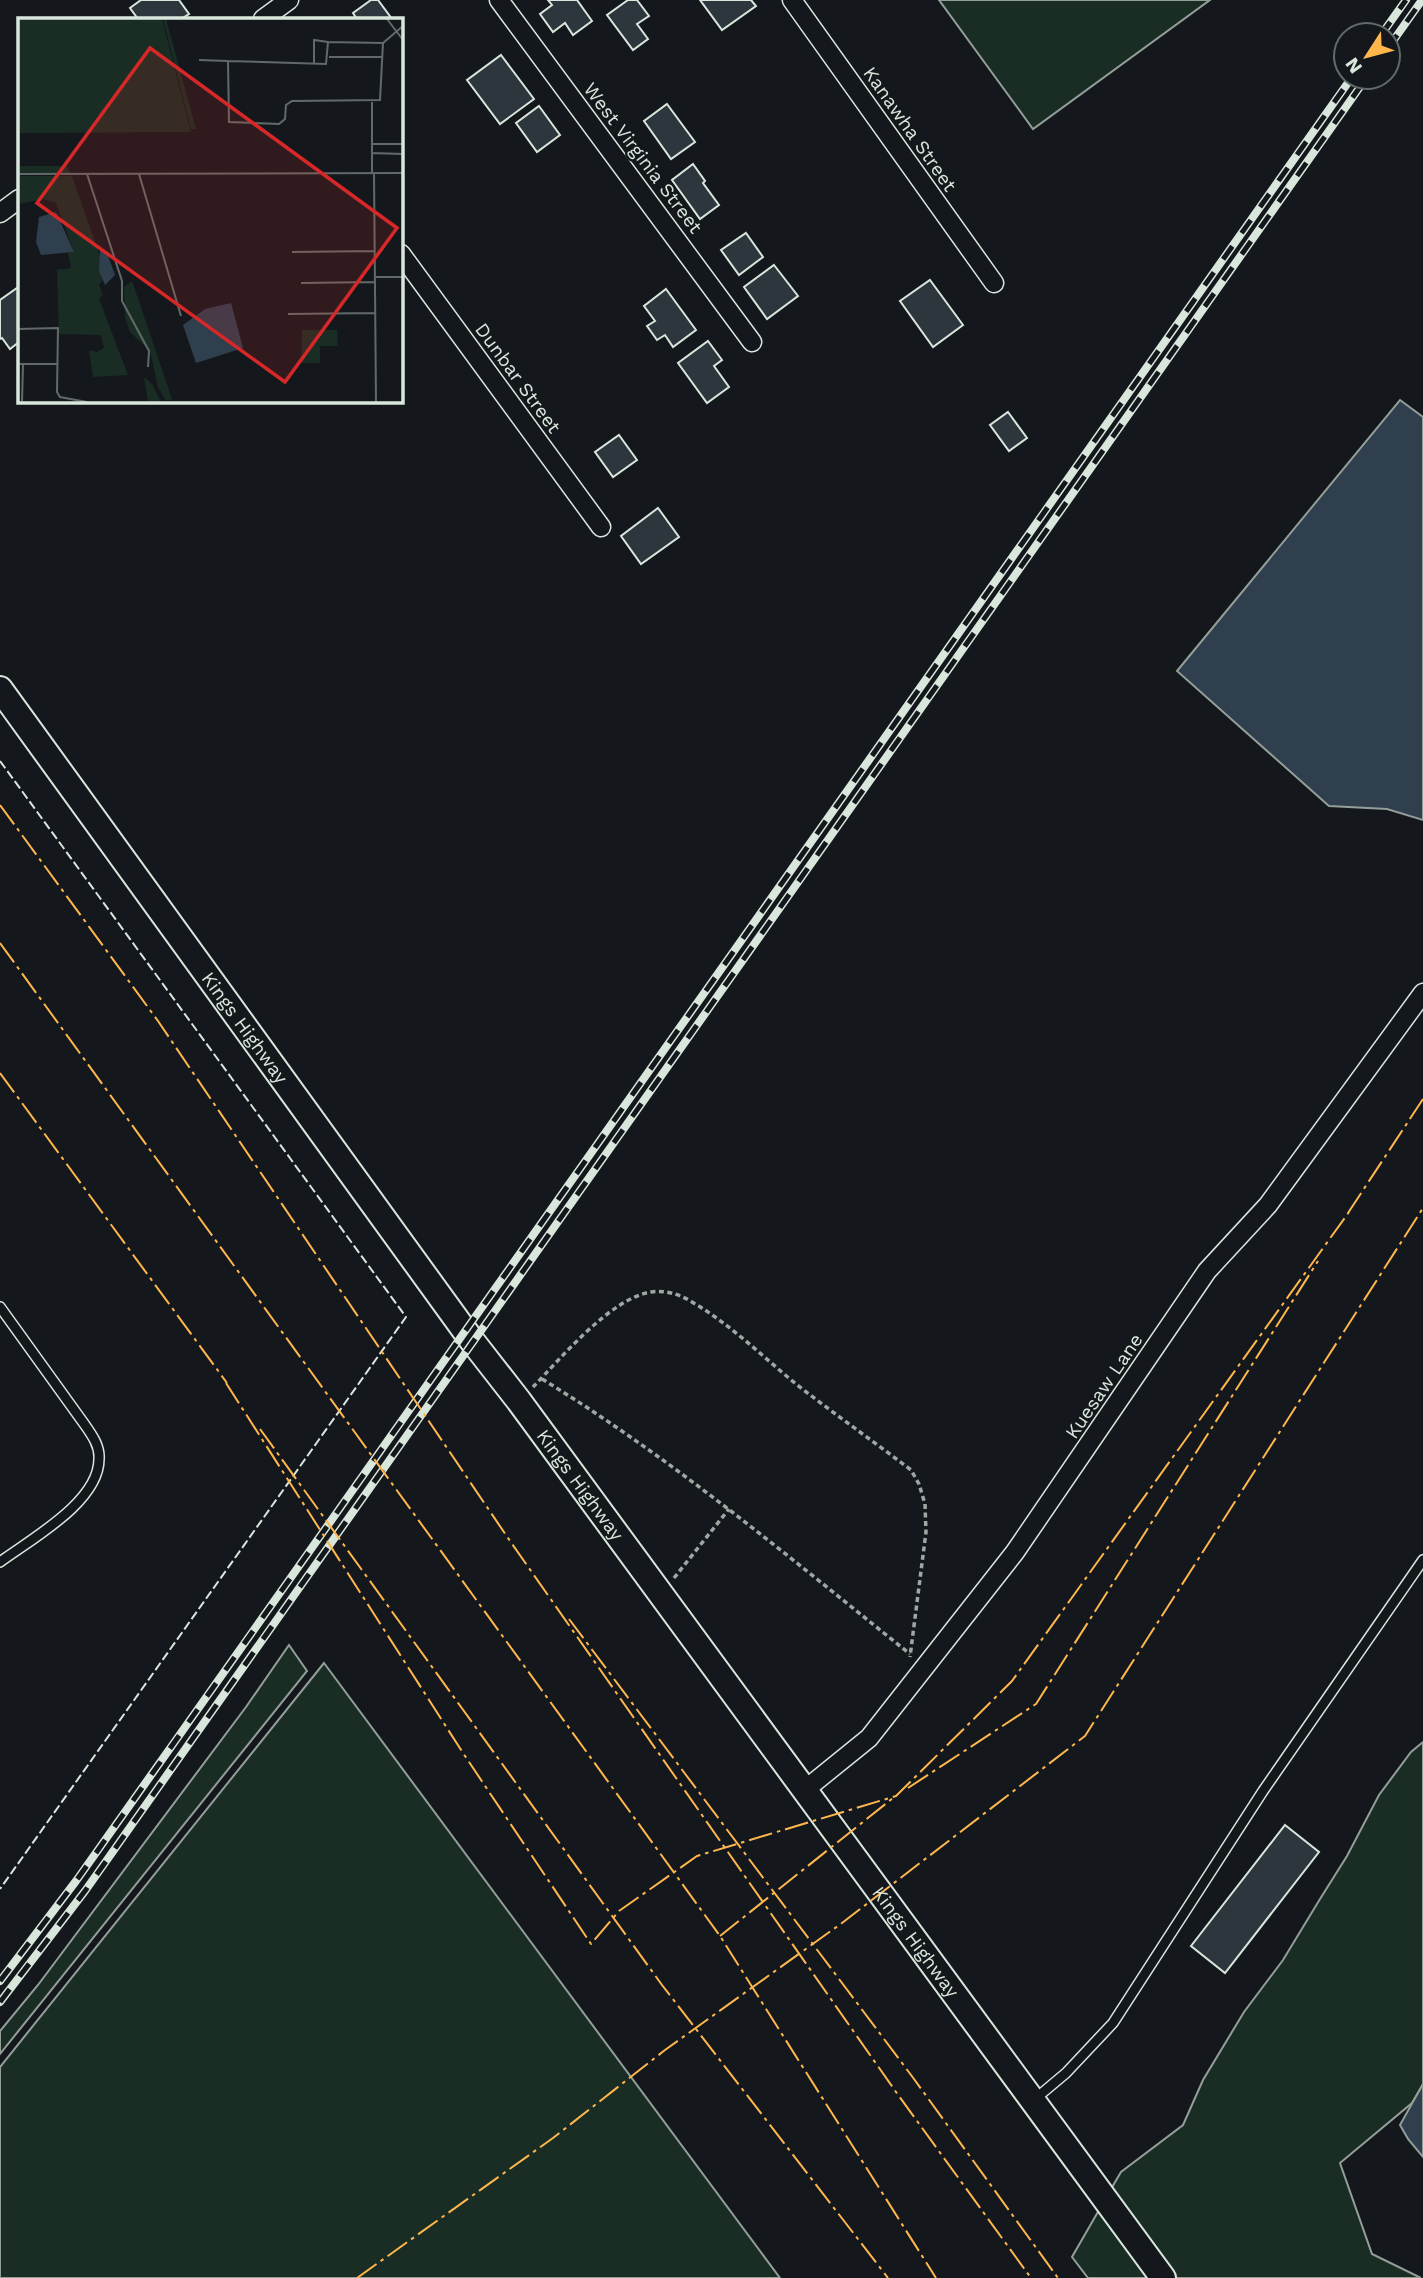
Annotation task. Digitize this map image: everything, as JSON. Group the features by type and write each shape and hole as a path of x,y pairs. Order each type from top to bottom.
{"street":[{"path":"264,18 289,0"},
{"name":"West Virginia Street","path":"499,0 752,342"},
{"name":"Kanawha Street","path":"792,0 994,283"},
{"path":"0,213 18,199"},
{"name":"Dunbar Street","path":"402,255 601,527"},
{"name":"Kings Highway","path":"0,689 473,1342 806,1789 1163,2278"},
{"name":"Kuesaw Lane","path":"806,1789 869,1738 1015,1552 1208,1271 1269,1205 1423,993"}],"lane":[{"path":"0,1307 85,1424 97,1444 100,1460 87,1492 71,1510 0,1562"},
{"path":"1033,2100 1066,2073 1113,2024 1263,1791 1423,1560"}],"path":[{"path":"519,1401 605,1316 628,1300 650,1292 668,1291 691,1301 727,1326 797,1384 911,1470 919,1483 925,1504 926,1532 905,1692"},
{"path":"541,1379 596,1413 729,1509 910,1654"},
{"path":"661,1594 729,1509"}],"green space":[{"path":"939,0 1210,0 1033,129"},
{"path":"289,1645 307,1671 0,2054 0,2031 38,1985 246,1707"},
{"path":"324,1663 780,2278 0,2278 0,2067"},
{"path":"1423,1742 1423,2084 1412,2103 1340,2163 1372,2254 1421,2278 1177,2278 1111,2189 1121,2172 1183,2125 1203,2080 1244,2012 1283,1960 1347,1856 1379,1795 1411,1752"},
{"path":"1099,2210 1149,2278 1088,2278 1072,2257"}],"water":[{"path":"1400,400 1423,417 1423,820 1387,809 1329,806 1177,671"},
{"path":"1423,2084 1423,2157 1400,2125"}],"building":[{"path":"141,0 179,0 189,14 183,18 137,18 130,8"},
{"path":"371,0 378,0 391,18 356,18 353,13"},
{"path":"548,0 577,0 592,21 573,35 565,23 553,32 540,14 552,5"},
{"path":"628,0 637,0 649,16 637,24 648,39 633,50 607,15"},
{"path":"700,0 751,0 756,6 722,30"},
{"path":"501,55 534,99 500,124 467,80"},
{"path":"667,104 695,142 671,159 644,121"},
{"path":"539,106 560,135 537,152 516,123"},
{"path":"693,164 719,205 700,219 672,180"},
{"path":"746,233 763,257 739,275 721,250"},
{"path":"774,265 798,296 767,319 744,287"},
{"path":"930,280 963,325 933,347 900,301"},
{"path":"666,289 696,330 673,347 665,335 657,340 647,326 655,321 644,306"},
{"path":"18,290 18,343 10,349 2,338 0,339 0,300"},
{"path":"708,341 722,360 714,366 729,387 707,403 678,363"},
{"path":"1008,412 1027,438 1009,451 990,425"},
{"path":"619,435 637,460 613,477 595,452"},
{"path":"658,508 679,537 641,564 621,536"},
{"path":"1285,1825 1319,1852 1225,1973 1191,1946"}],"railway":[{"path":"1391,21 1406,0"},
{"path":"1402,28 1422,0"},
{"path":"0,1981 76,1881 1342,91"},
{"path":"0,2002 85,1891 1357,91"}],"fence":[{"path":"0,761 406,1317 0,1889"}],"power":[{"path":"0,805 158,1021 510,1541 896,2092 1031,2278"},
{"path":"0,943 720,1936 936,2278"},
{"path":"0,1073 227,1383"},
{"path":"1348,1213 1423,1099"},
{"path":"357,2278 553,2138 665,2050 842,1923 1085,1736 1423,1208"},
{"path":"226,1383 463,1753 591,1944 619,1911 697,1856 896,1796 1012,1681 1349,1212"},
{"path":"908,1788 1036,1704 1318,1261"},
{"path":"260,1429 662,1985 888,2278"},
{"path":"569,1619 914,2079 1058,2278"},
{"path":"720,1936 893,1798"}]}
